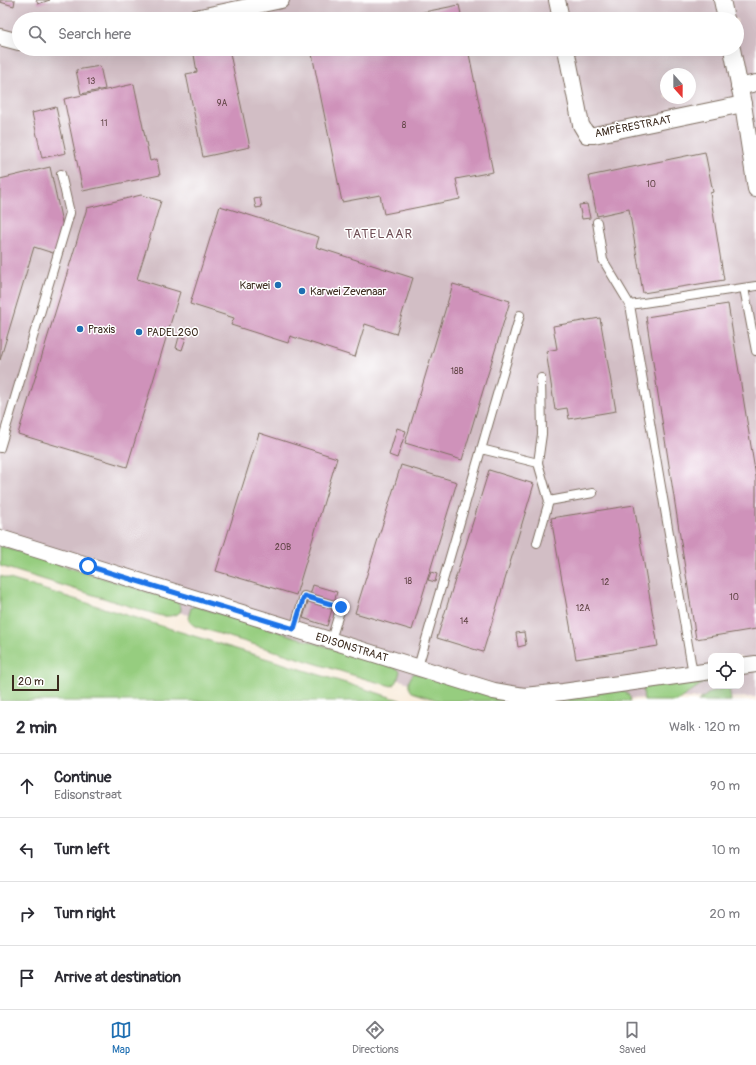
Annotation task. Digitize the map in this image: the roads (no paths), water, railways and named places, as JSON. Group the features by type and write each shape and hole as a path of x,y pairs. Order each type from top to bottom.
{"street":[{"path":"224,12 280,0"},
{"path":"557,0 559,12"},
{"path":"722,0 725,12"},
{"path":"0,37 12,40"},
{"name":"AMPÈRESTRAAT","path":"567,56 581,125 587,135 594,135 743,104"},
{"path":"733,56 743,104 756,188"},
{"path":"739,87 756,83"},
{"name":"EDISONSTRAAT","path":"0,538 494,691 524,696 708,671"},
{"path":"744,666 756,664"}],"lane":[{"path":"0,448 70,213 60,174"},
{"path":"597,222 604,260 630,305 692,674"},
{"path":"630,305 756,286"},
{"path":"744,288 756,351"},
{"path":"418,667 520,315"},
{"path":"537,543 549,501 538,463 542,434 541,378"},
{"path":"481,449 538,463"},
{"path":"549,501 593,493"},
{"path":"294,629 304,596 341,607 331,640"}],"place":[{"name":"Karwei","path":"278,285"},
{"name":"Karwei Zevenaar","path":"302,291"},
{"name":"Praxis","path":"80,329"},
{"name":"PADEL2GO","path":"139,332"}],"district":[{"name":"TATELAAR","path":"379,233"}]}
